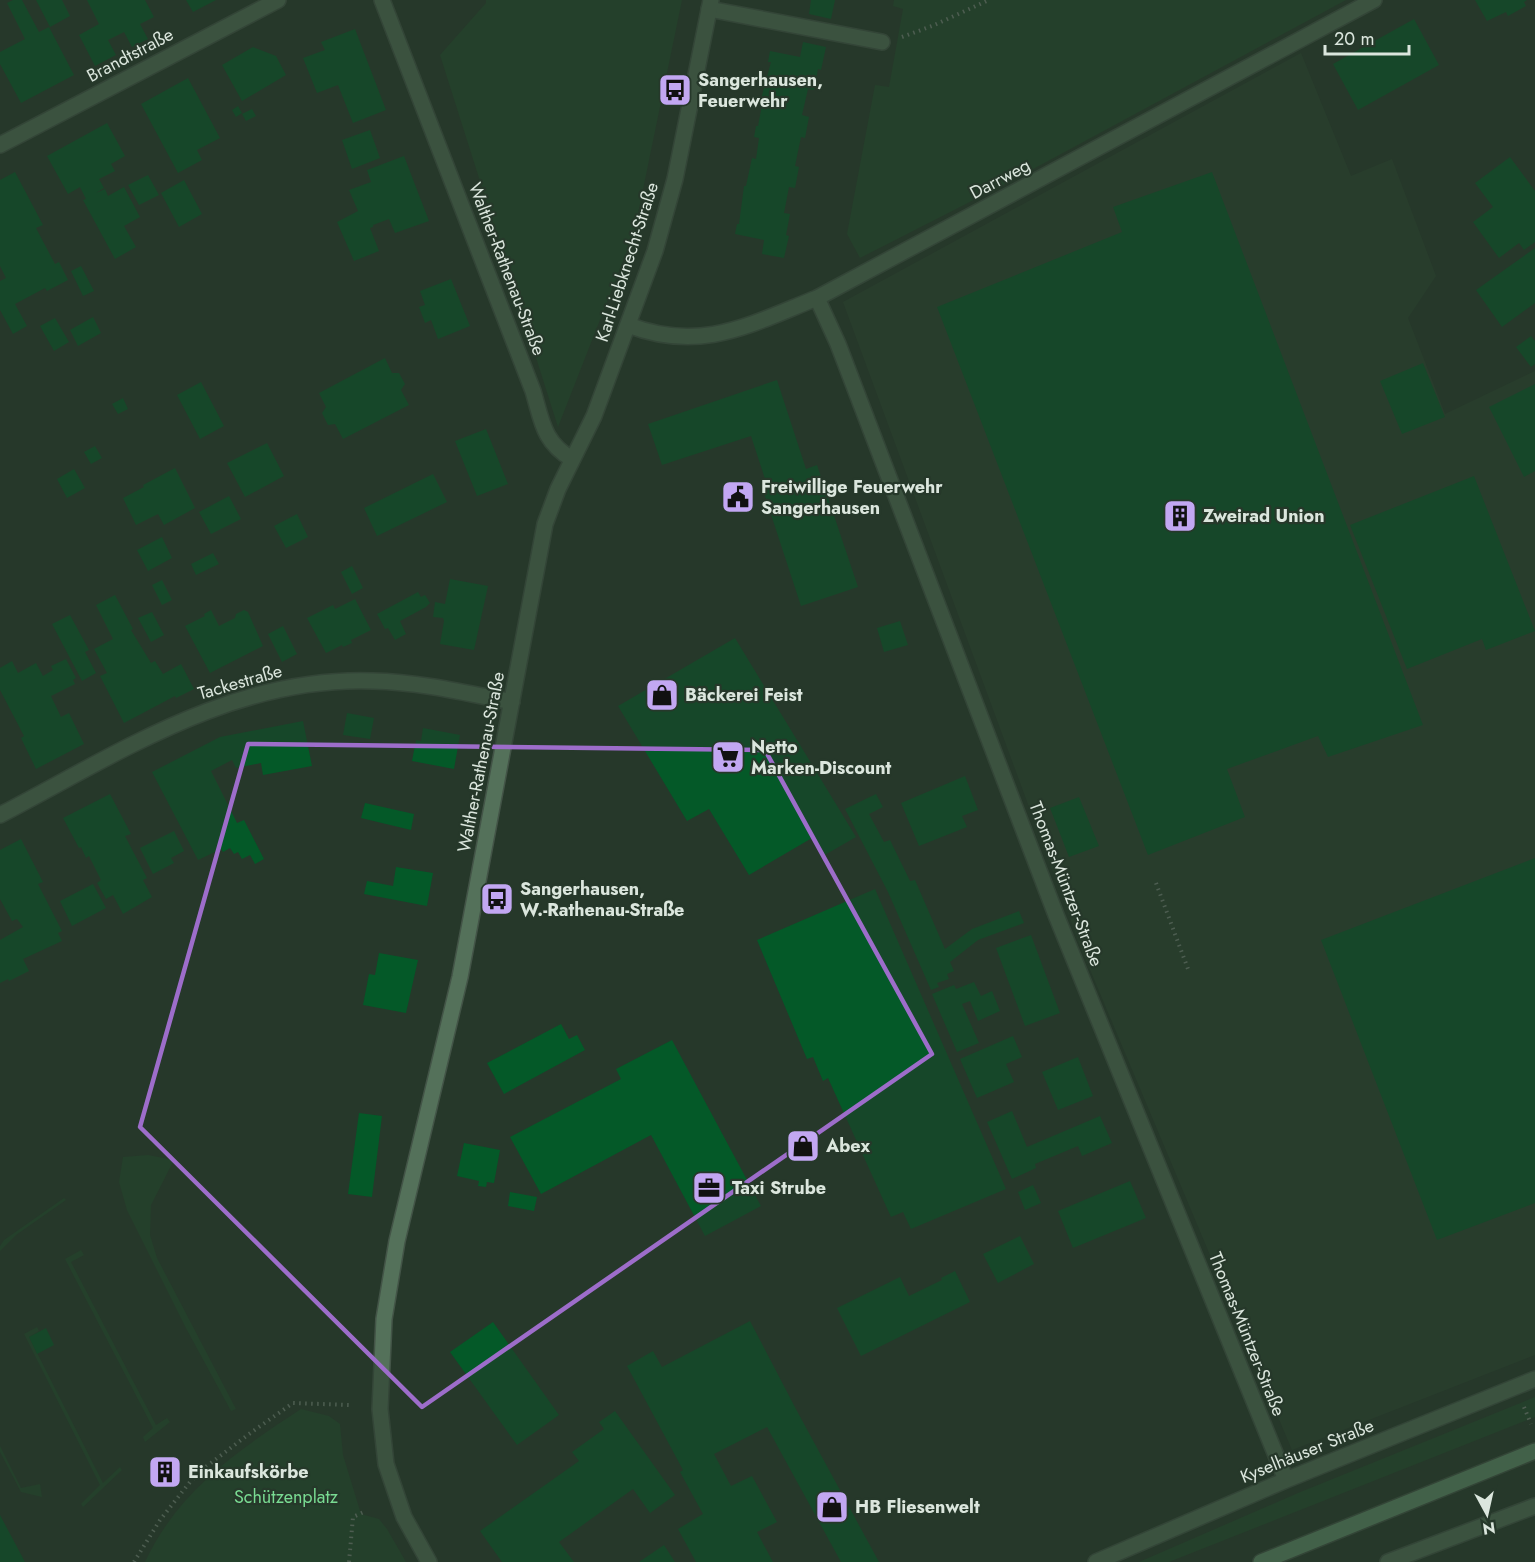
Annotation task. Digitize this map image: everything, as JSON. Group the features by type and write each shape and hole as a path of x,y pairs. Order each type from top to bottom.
{"main road":[{"path":"1261,1562 1535,1451"}],"street":[{"name":"Brandtstraße","path":"0,145 278,0"},
{"name":"Walther-Rathenau-Straße","path":"382,0 533,391 548,438 558,451 572,459 546,524 460,977 397,1241 384,1319 380,1409 386,1464 404,1517 429,1562"},
{"name":"Darrweg","path":"628,325 646,332 680,338 706,336 745,326 817,298 1374,0"},
{"name":"Karl-Liebknecht-Straße","path":"572,459 594,416 655,251 675,179 710,4"},
{"path":"710,4 882,42"},
{"name":"Thomas-Müntzer-Straße","path":"817,298 838,344 1056,915 1286,1480"},
{"name":"Tackestraße","path":"0,814 183,720 225,704 281,688 333,682 372,681 429,686 512,702"},
{"name":"Kyselhäuser Straße","path":"1096,1562 1286,1480 1535,1379"},
{"path":"1388,1562 1535,1506"}],"path":[{"path":"882,42 932,26 989,0"},
{"path":"1156,884 1188,969"},
{"path":"134,1562 155,1527 190,1482 203,1469 249,1434 293,1403 349,1405"},
{"path":"1524,1407 1531,1424"},
{"path":"349,1562 353,1517 366,1511"}],"highlighted area":[{"path":"248,744 765,750 932,1054 422,1407 140,1127"}],"shaded area":[{"path":"1301,53 1351,176 1392,159 1436,276 1408,318 1445,414 1535,371 1535,1355 1292,1450 1081,948 843,302"}],"green space":[{"path":"486,0 682,0 634,233 558,427 440,55 486,3"},
{"path":"894,0 1346,0 1009,182 860,258 847,234 875,85 889,87 903,9 893,6"},
{"path":"148,1155 174,1160 151,1205 150,1235 157,1258 236,1409 231,1411 187,1330 127,1210 119,1182 123,1157"},
{"path":"64,1198 66,1200 16,1235 0,1251 4,1240"},
{"path":"81,1250 84,1255 71,1262 156,1425 167,1418 170,1422 145,1442 143,1437 153,1428 65,1259"},
{"path":"37,1327 39,1331 29,1337 103,1483 120,1467 122,1470 83,1507 81,1504 100,1485 24,1334"},
{"path":"1535,1397 1535,1417 1169,1562 1139,1562 1298,1493"},
{"name":"Schützenplatz","path":"301,1409 329,1416 340,1424 343,1455 361,1514 379,1519 406,1562 145,1562 174,1514 192,1493 232,1457"},
{"path":"0,1446 21,1488 40,1484 42,1497 21,1492 0,1452"}],"building":[{"path":"22,0 39,32 49,27 74,75 21,103 0,64 0,52 25,39 7,3"},
{"path":"36,0 62,0 70,16 50,27"},
{"path":"87,0 145,0 154,17 140,24 148,39 132,47 124,32 108,40 116,55 95,66 79,35 99,24"},
{"path":"186,0 216,0 193,12"},
{"path":"811,0 835,0 831,19 809,14"},
{"path":"1475,0 1527,0 1524,2 1526,6 1508,16 1506,12 1487,21"},
{"path":"1414,19 1439,65 1358,110 1333,64"},
{"path":"355,29 386,110 353,123 338,85 317,93 303,58 325,50 321,42"},
{"path":"803,42 826,47 814,90 808,89 802,115 809,117 805,138 801,137 795,166 799,167 795,188 789,187 784,213 790,214 786,235 789,236 784,258 762,254 764,240 735,234 737,224 739,224 744,186 746,186 752,158 756,159 759,138 754,137 771,62 768,62 770,51 800,57"},
{"path":"253,47 276,56 286,75 242,101 222,65"},
{"path":"188,78 220,138 197,150 202,160 178,173 141,104"},
{"path":"238,106 242,113 236,117 232,110"},
{"path":"252,109 256,116 246,121 242,114"},
{"path":"107,123 125,156 111,164 115,171 99,179 104,188 96,193 105,189 108,196 124,187 140,217 124,226 136,247 115,259 83,200 86,199 80,187 68,194 47,156"},
{"path":"370,130 380,158 352,169 342,140"},
{"path":"404,156 429,221 395,233 389,219 373,225 370,228 379,251 354,261 337,222 358,211 349,190 371,182 367,170"},
{"path":"1510,157 1535,191 1535,242 1524,250 1519,243 1499,258 1473,222 1493,207 1475,183"},
{"path":"15,172 43,225 36,228 55,264 59,262 68,280 47,291 45,288 15,304 27,326 13,334 0,310 0,281 6,278 0,266 0,180"},
{"name":"Zweirad Union","path":"1212,172 1423,725 1328,757 1318,736 1227,769 1245,817 1148,855 937,307 1122,232 1113,207"},
{"path":"148,175 159,195 139,205 128,185"},
{"path":"184,180 202,214 179,227 161,193"},
{"path":"1535,248 1535,303 1502,327 1476,290"},
{"path":"81,266 94,291 83,296 71,271"},
{"path":"451,279 470,326 438,339 431,320 425,323 419,307 425,305 420,291"},
{"path":"93,317 101,333 78,346 70,330"},
{"path":"55,318 69,342 54,351 40,326"},
{"path":"1531,336 1535,341 1535,364 1531,367 1516,347"},
{"path":"385,358 392,373 399,373 405,384 401,390 409,405 343,439 335,424 328,425 322,413 326,407 319,393"},
{"path":"1423,363 1445,417 1402,434 1380,381"},
{"path":"777,380 806,469 817,465 858,587 801,606 761,484 766,482 751,436 662,465 648,424"},
{"path":"201,382 224,426 200,439 177,395"},
{"path":"1535,384 1535,471 1524,477 1489,407"},
{"path":"123,398 128,409 118,414 112,404"},
{"path":"486,429 508,484 477,496 455,441"},
{"path":"267,443 284,476 245,497 227,463"},
{"path":"95,446 102,458 91,464 84,452"},
{"path":"175,468 195,508 164,525 158,514 136,525 123,498"},
{"path":"74,469 85,488 67,498 57,479"},
{"path":"433,474 447,502 377,536 364,508"},
{"path":"1474,476 1535,631 1486,650 1482,639 1407,669 1350,525"},
{"path":"229,496 241,519 211,534 199,512"},
{"path":"297,514 308,537 286,548 274,526"},
{"path":"162,537 172,558 148,571 137,550"},
{"path":"213,553 219,564 196,575 191,564"},
{"path":"352,566 363,588 352,594 341,572"},
{"path":"450,579 488,586 474,650 440,644 444,621 443,618 433,617 435,602 445,604"},
{"path":"162,580 172,600 162,605 152,585"},
{"path":"418,592 421,597 425,595 430,603 400,621 406,634 395,640 388,628 385,629 377,614"},
{"path":"115,595 133,629 131,630 151,663 155,661 163,674 181,664 194,689 176,698 175,696 124,723 100,676 107,673 94,649 113,639 96,605"},
{"path":"355,599 371,630 351,640 352,643 326,653 307,618 333,605 335,609"},
{"path":"211,610 219,626 235,618 236,614 244,610 248,612 263,646 210,673 185,626 205,616 204,614"},
{"path":"152,612 164,635 151,642 138,618"},
{"path":"70,615 89,650 85,652 96,673 82,681 52,624"},
{"path":"900,621 908,645 884,652 877,628"},
{"path":"283,626 297,654 282,662 268,634"},
{"name":"Netto Marken-Discount","path":"735,638 856,837 823,856 812,838 749,875 709,809 687,821 618,706"},
{"path":"66,659 76,678 73,680 75,684 51,696 61,717 69,713 84,744 36,769 21,738 24,736 0,690 0,668 12,661 18,673 36,663 43,676 53,670 51,666"},
{"path":"347,713 374,718 370,739 343,735"},
{"path":"303,721 312,766 263,775 261,763 236,768 232,760 211,771 237,823 244,820 264,859 255,864 250,855 242,859 238,852 234,854 230,848 223,852 221,849 198,860 152,772 220,737"},
{"path":"423,728 460,735 454,769 412,761 416,740 421,741"},
{"path":"965,776 978,810 962,816 967,827 919,846 901,803"},
{"path":"110,794 131,834 125,836 147,878 143,880 152,897 123,914 113,895 106,899 97,883 101,880 89,856 86,858 81,847 79,848 63,818"},
{"path":"876,794 883,807 869,814 884,842 890,840 910,881 915,880 945,949 972,929 1019,911 1024,923 978,940 950,962 954,971 947,974 949,979 937,983 939,987 931,990 888,892 845,809"},
{"path":"1079,797 1099,846 1069,857 1050,808"},
{"path":"365,803 414,814 411,830 361,818"},
{"path":"174,831 184,851 171,858 174,863 153,874 140,848"},
{"path":"21,839 43,882 38,884 62,931 58,933 62,941 23,959 29,971 0,983 0,940 23,927 17,919 12,921 0,899 0,850"},
{"path":"1535,858 1535,1203 1437,1240 1321,940"},
{"path":"396,867 433,873 427,906 364,894 367,881 393,886"},
{"path":"93,884 106,908 72,926 60,901"},
{"path":"875,889 1006,1189 911,1229 903,1212 891,1217 828,1078 823,1081 813,1057 807,1059 757,940"},
{"path":"1031,935 1060,1013 1025,1026 996,948"},
{"path":"379,953 418,960 406,1013 363,1005 369,974 375,975"},
{"path":"974,982 981,996 992,991 1000,1011 978,1021 970,1001 962,1004 979,1043 957,1052 932,994 954,985 956,989"},
{"path":"561,1024 569,1039 577,1035 585,1050 504,1094 487,1063"},
{"path":"1013,1036 1022,1057 1006,1064 1014,1082 977,1098 960,1059"},
{"path":"672,1040 761,1206 705,1236 651,1135 541,1194 510,1137 621,1079 616,1069"},
{"path":"1078,1057 1093,1096 1058,1110 1042,1072"},
{"path":"1012,1111 1027,1147 1100,1116 1112,1143 1082,1156 1078,1146 1035,1164 1036,1168 1012,1179 987,1122"},
{"path":"359,1113 382,1116 372,1197 348,1194"},
{"path":"464,1143 500,1150 494,1183 487,1182 486,1187 478,1186 479,1181 457,1176"},
{"path":"1130,1181 1146,1218 1073,1248 1058,1211"},
{"path":"1033,1185 1041,1203 1025,1210 1018,1192"},
{"path":"510,1192 537,1197 534,1211 508,1206"},
{"path":"1020,1236 1034,1264 998,1283 983,1254"},
{"path":"955,1271 970,1302 861,1356 837,1308 900,1277 909,1296"},
{"path":"750,1321 879,1562 841,1562 767,1427 714,1454 731,1486 752,1476 777,1522 757,1532 773,1562 696,1562 678,1529 703,1514 680,1472 683,1470 627,1366 653,1351 662,1367"},
{"path":"493,1322 559,1415 517,1445 450,1352"},
{"path":"46,1328 54,1345 37,1354 29,1337"},
{"path":"615,1411 675,1495 650,1513 633,1489 559,1542 574,1562 502,1562 480,1531 579,1461 572,1452 604,1429 599,1422"},
{"name":"Einkaufskörbe","path":"165,1459 178,1472 165,1486 151,1473"},
{"path":"0,1515 25,1562 0,1562"},
{"path":"664,1545 675,1562 639,1562"}],"place":[{"name":"Sangerhausen, Feuerwehr","path":"675,90"},
{"name":"Freiwillige Feuerwehr Sangerhausen","path":"738,497"},
{"name":"Zweirad Union","path":"1180,516"},
{"name":"Bäckerei Feist","path":"662,695"},
{"name":"Netto Marken-Discount","path":"728,757"},
{"name":"Sangerhausen, W.-Rathenau-Straße","path":"497,899"},
{"name":"Abex","path":"803,1146"},
{"name":"Taxi Strube","path":"709,1188"},
{"name":"Einkaufskörbe","path":"165,1472"},
{"name":"HB Fliesenwelt","path":"832,1507"}]}
